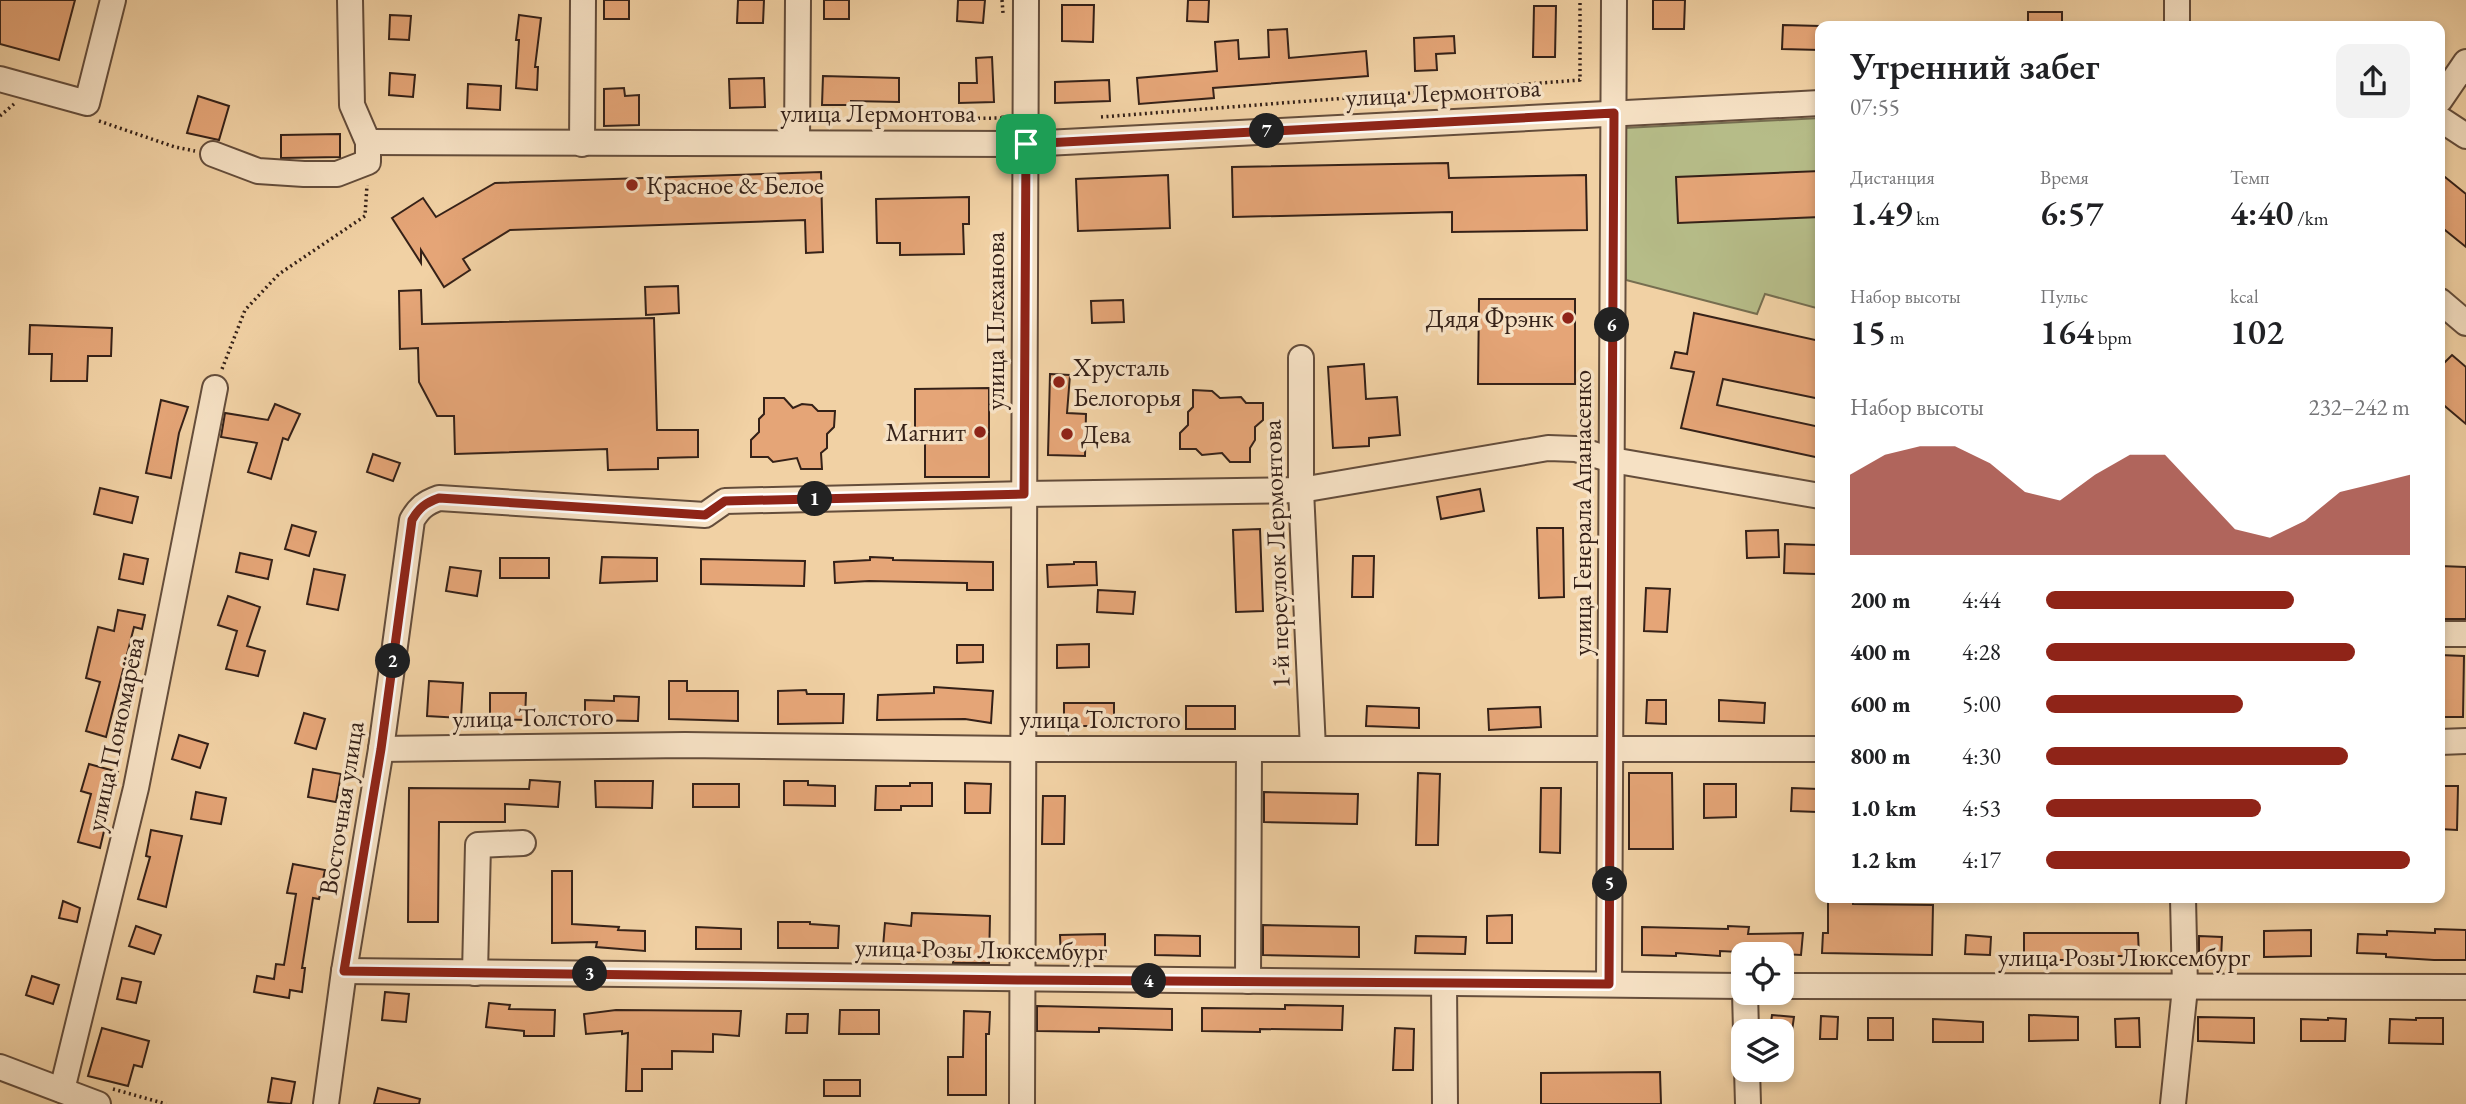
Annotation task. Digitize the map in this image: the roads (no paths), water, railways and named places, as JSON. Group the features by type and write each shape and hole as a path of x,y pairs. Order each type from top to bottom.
{"street":[{"path":"0,79 87,103 113,0"},
{"path":"350,0 352,105 368,152"},
{"path":"582,144 583,0"},
{"path":"797,131 798,0"},
{"name":"улица Плеханова","path":"1022,1104 1026,0"},
{"name":"улица Генерала Апанасенко","path":"1609,984 1614,0"},
{"path":"2177,0 2177,21"},
{"path":"2445,93 2466,62"},
{"name":"улица Лермонтова","path":"214,155 258,171 337,174 368,152 582,144 797,131 1026,144 1815,103"},
{"path":"2445,122 2466,136"},
{"path":"2445,305 2466,323"},
{"name":"1-й переулок Лермонтова","path":"1301,358 1301,490 1313,749"},
{"name":"улица Пономарёва","path":"79,1096 136,788 215,388"},
{"path":"1024,494 1301,490 1548,448 1576,449 1612,460 1815,495"},
{"name":"Восточная улица","path":"326,1104 344,971 381,749 412,520 418,509 439,498 705,515 725,501 1024,494"},
{"path":"2445,634 2466,634"},
{"path":"2445,742 2466,741"},
{"name":"улица Толстого","path":"381,749 685,745 1024,749 1815,749"},
{"path":"1248,981 1250,749"},
{"path":"475,973 478,845 523,843"},
{"path":"2173,1104 2185,988 2183,903"},
{"name":"улица Розы Люксембург","path":"344,971 1731,986"},
{"path":"1444,983 1445,1104"},
{"name":"улица Розы Люксембург","path":"1794,986 2466,987"},
{"path":"0,1067 79,1096"},
{"path":"1747,1082 1748,1104"}],"place":[{"name":"Красное & Белое","path":"632,185"},
{"name":"Дядя Фрэнк","path":"1568,318"},
{"name":"Хрусталь Белогорья","path":"1059,382"},
{"name":"Магнит","path":"980,432"},
{"name":"Дева","path":"1067,434"}]}
